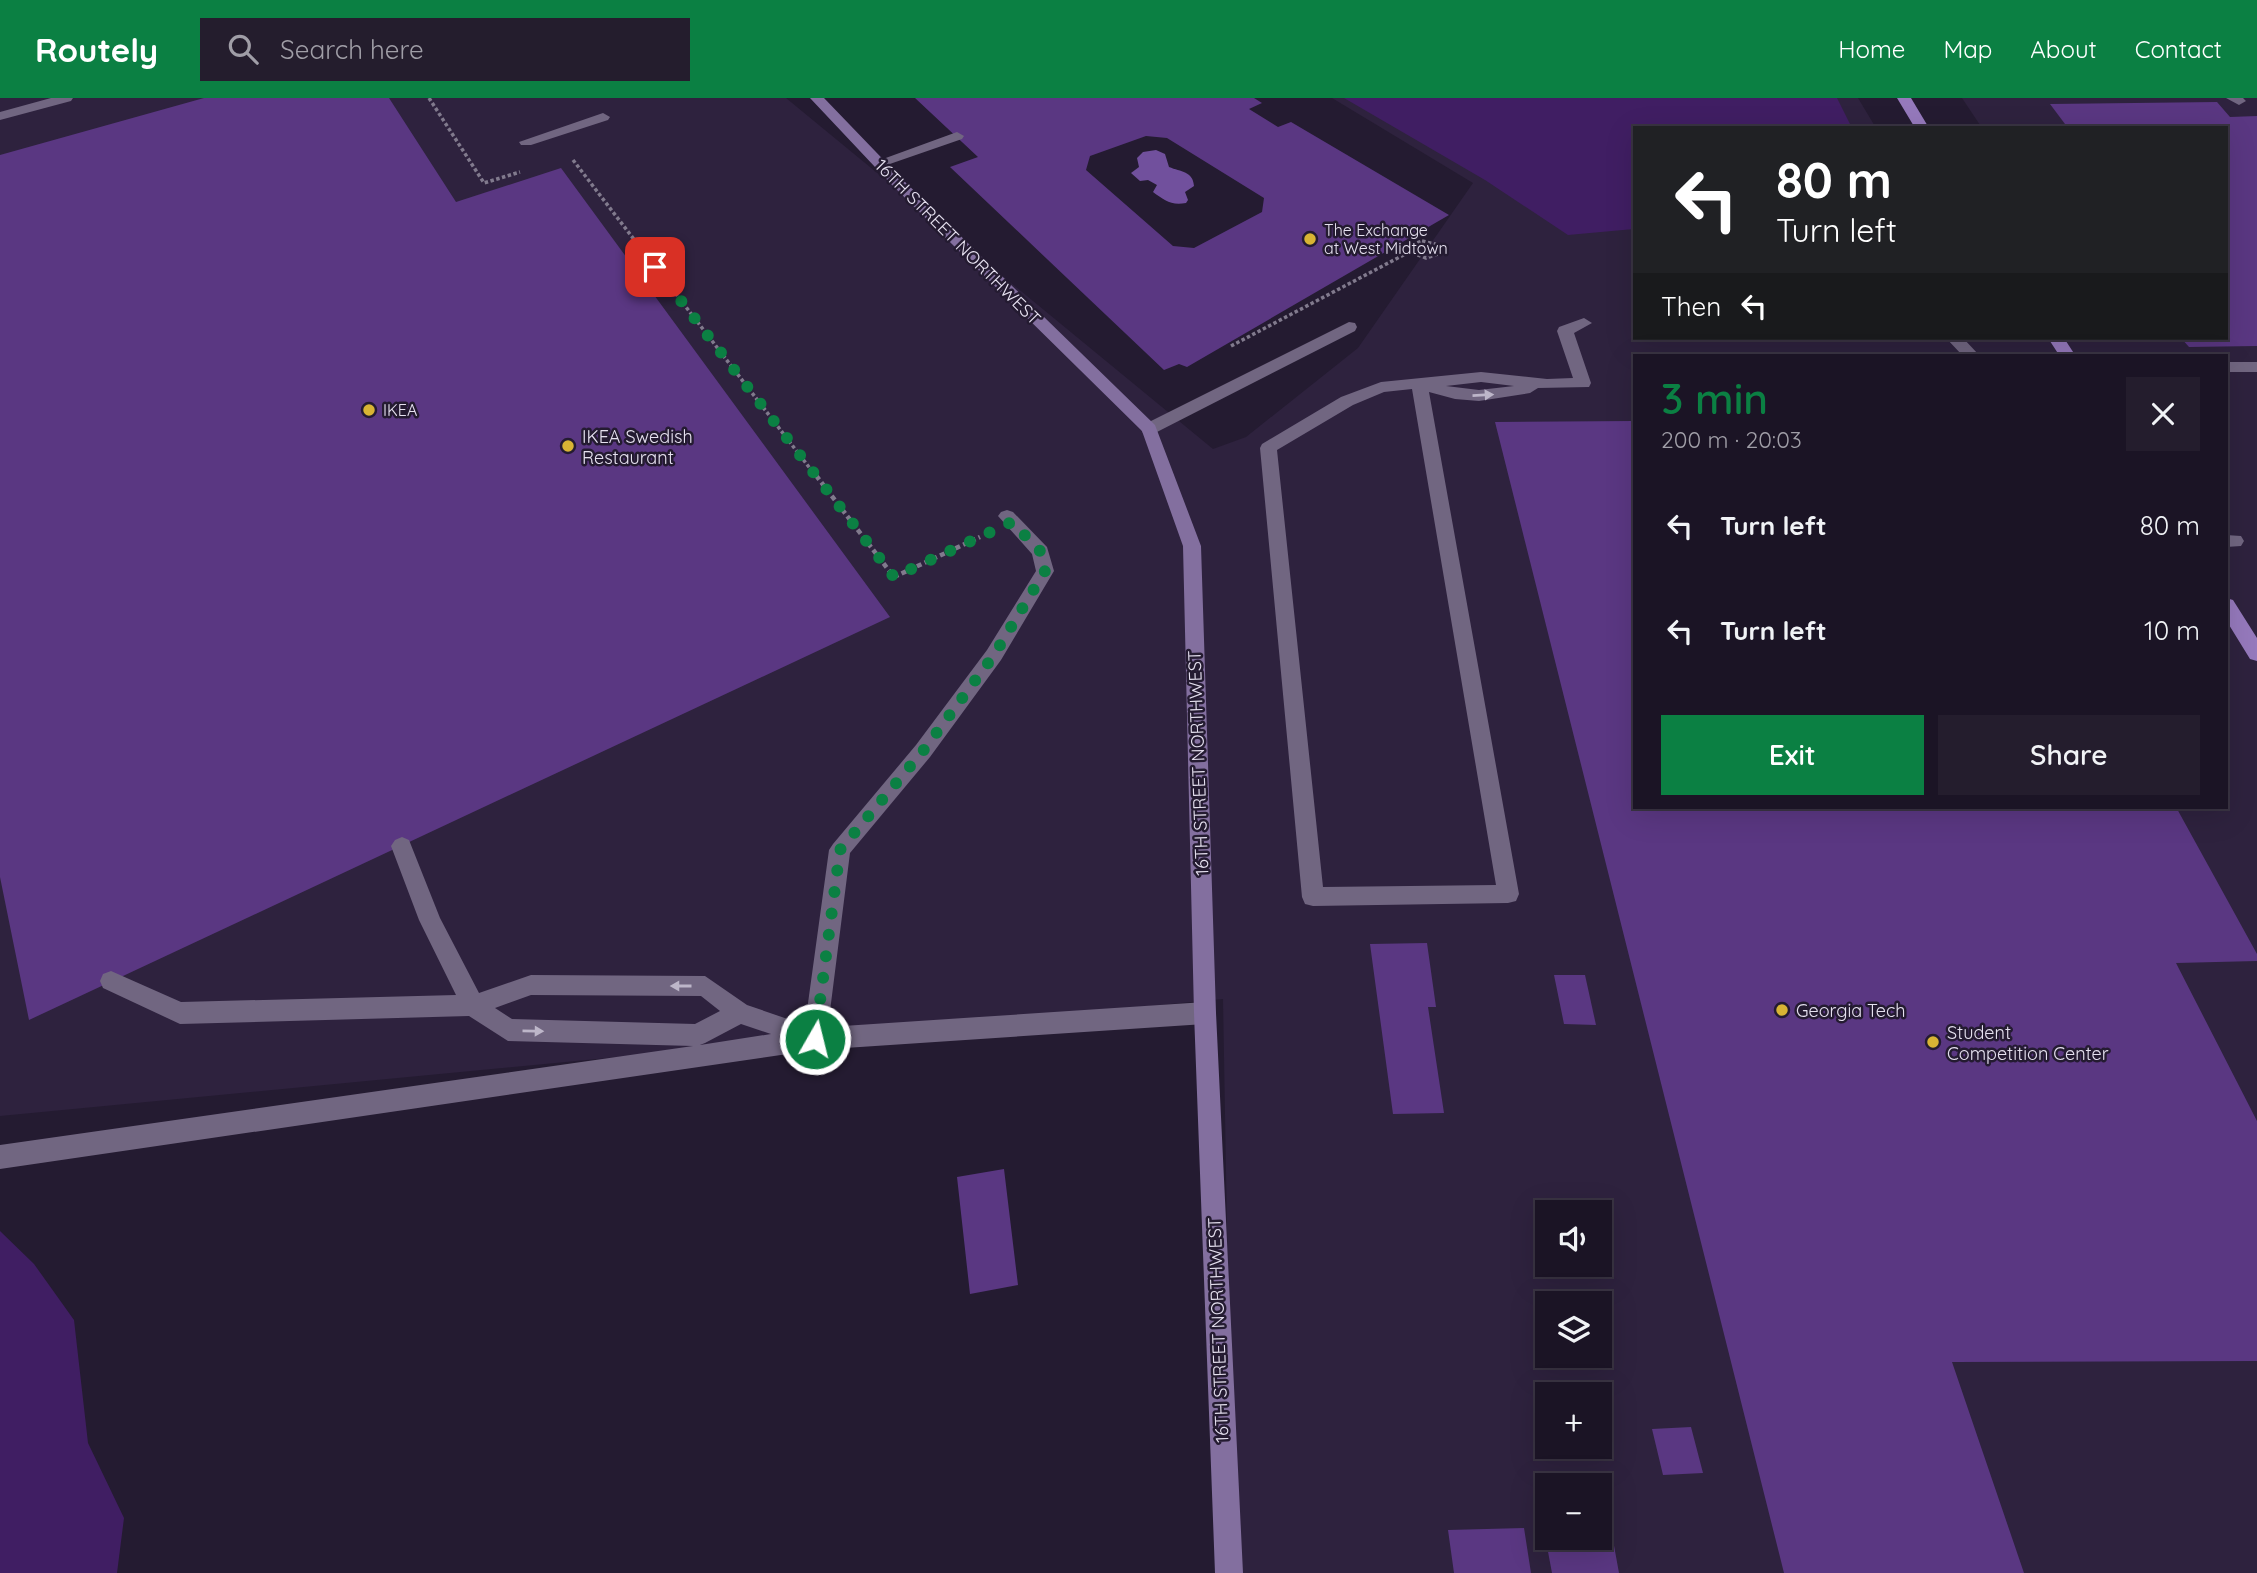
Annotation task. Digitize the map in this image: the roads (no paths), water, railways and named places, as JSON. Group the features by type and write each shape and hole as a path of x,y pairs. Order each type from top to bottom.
{"main road":[{"path":"1904,98 1921,126"},
{"path":"2228,608 2257,654"}],"street":[{"path":"0,116 66,98"},
{"name":"16TH STREET NORTHWEST","path":"817,98 878,163 1149,429 1192,547 1205,1013 1229,1573"},
{"path":"526,142 603,117"},
{"path":"878,163 957,136"},
{"path":"1419,384 1508,894 1312,897 1268,448 1358,396 1381,387 1419,384 1460,397 1500,394 1547,384 1583,383 1565,331 1584,323"},
{"path":"1149,429 1349,327"},
{"path":"1956,340 1970,354"},
{"path":"2228,367 2257,367"},
{"path":"815,1039 840,850 923,751 994,655 1045,571 1041,552 1010,519"},
{"path":"402,846 430,920 473,1005 508,1030 697,1035 740,1013"},
{"path":"111,981 180,1013 473,1005 531,985 705,986 740,1013 815,1039"},
{"path":"0,1157 815,1039 1205,1013"}],"place":[{"name":"The Exchange at West Midtown","path":"1310,239"},
{"name":"IKEA","path":"369,410"},
{"name":"IKEA Swedish Restaurant","path":"568,446"},
{"name":"Georgia Tech","path":"1782,1010"},
{"name":"Student Competition Center","path":"1933,1042"}]}
